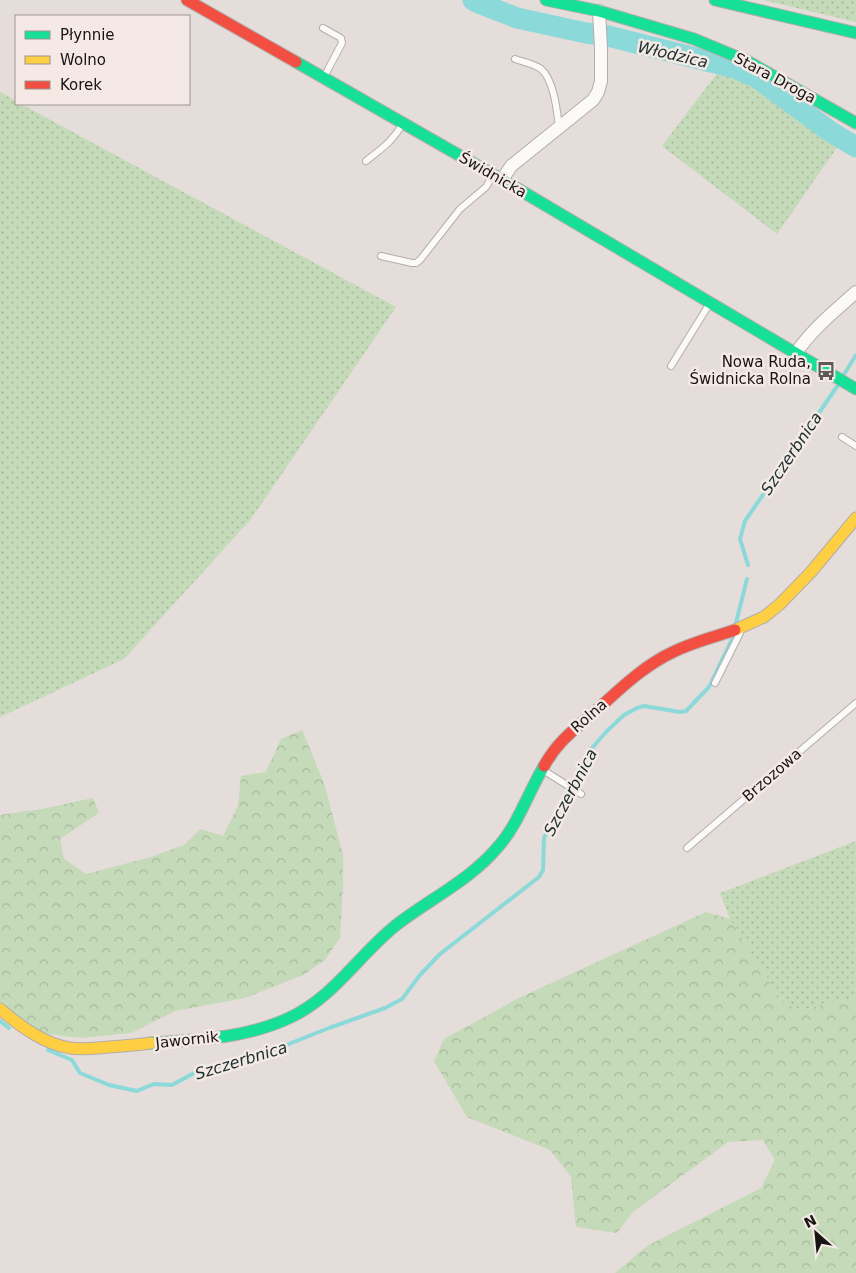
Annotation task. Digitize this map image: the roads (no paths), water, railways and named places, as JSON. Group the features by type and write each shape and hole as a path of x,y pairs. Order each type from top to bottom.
{"street":[{"name":"Świdnicka","path":"187,0 498,178 851,386"},
{"name":"Stara Droga","path":"546,0 694,39 747,61 856,123"},
{"path":"715,0 856,33"},
{"path":"498,178 593,100 598,92 601,81 599,14"},
{"path":"796,353 804,341 856,292"},
{"name":"Rolna","path":"360,958 393,928 455,885 487,859 500,845 509,833 550,755 560,742 643,670 664,656 684,647 743,627 764,617 792,593 856,518"},
{"name":"Jawornik","path":"1,1011 31,1032 72,1049 162,1043 243,1034 270,1026 302,1012 321,999 360,958"}],"lane":[{"path":"323,28 341,38 342,43 324,78"},
{"path":"515,59 535,66 546,73 557,108 559,128"},
{"path":"366,161 396,136 402,124"},
{"path":"381,256 416,263 460,209 498,178"},
{"path":"671,366 710,302"},
{"path":"842,437 856,446"},
{"path":"715,683 743,627"},
{"name":"Brzozowa","path":"688,848 856,703"},
{"path":"542,769 581,794"}],"waterway":[{"name":"Włodzica","path":"473,0 517,18 608,36 735,68 756,77 831,132 856,147"},
{"name":"Szczerbnica","path":"843,376 856,355"},
{"name":"Szczerbnica","path":"748,565 740,539 745,521 838,385"},
{"name":"Szczerbnica","path":"736,623 747,579"},
{"name":"Szczerbnica","path":"48,1050 72,1060 80,1073 109,1085 137,1091 154,1084 172,1085 196,1072 256,1057 385,1008 402,999 420,975 440,954 539,877 543,870 544,838 553,819 568,797 592,748 607,731 624,715 644,706 680,712 686,711 709,687 733,637"},
{"name":"Szczerbnica","path":"0,1021 9,1028"}],"place":[{"name":"Nowa Ruda, Świdnicka Rolna","path":"826,371"}]}
